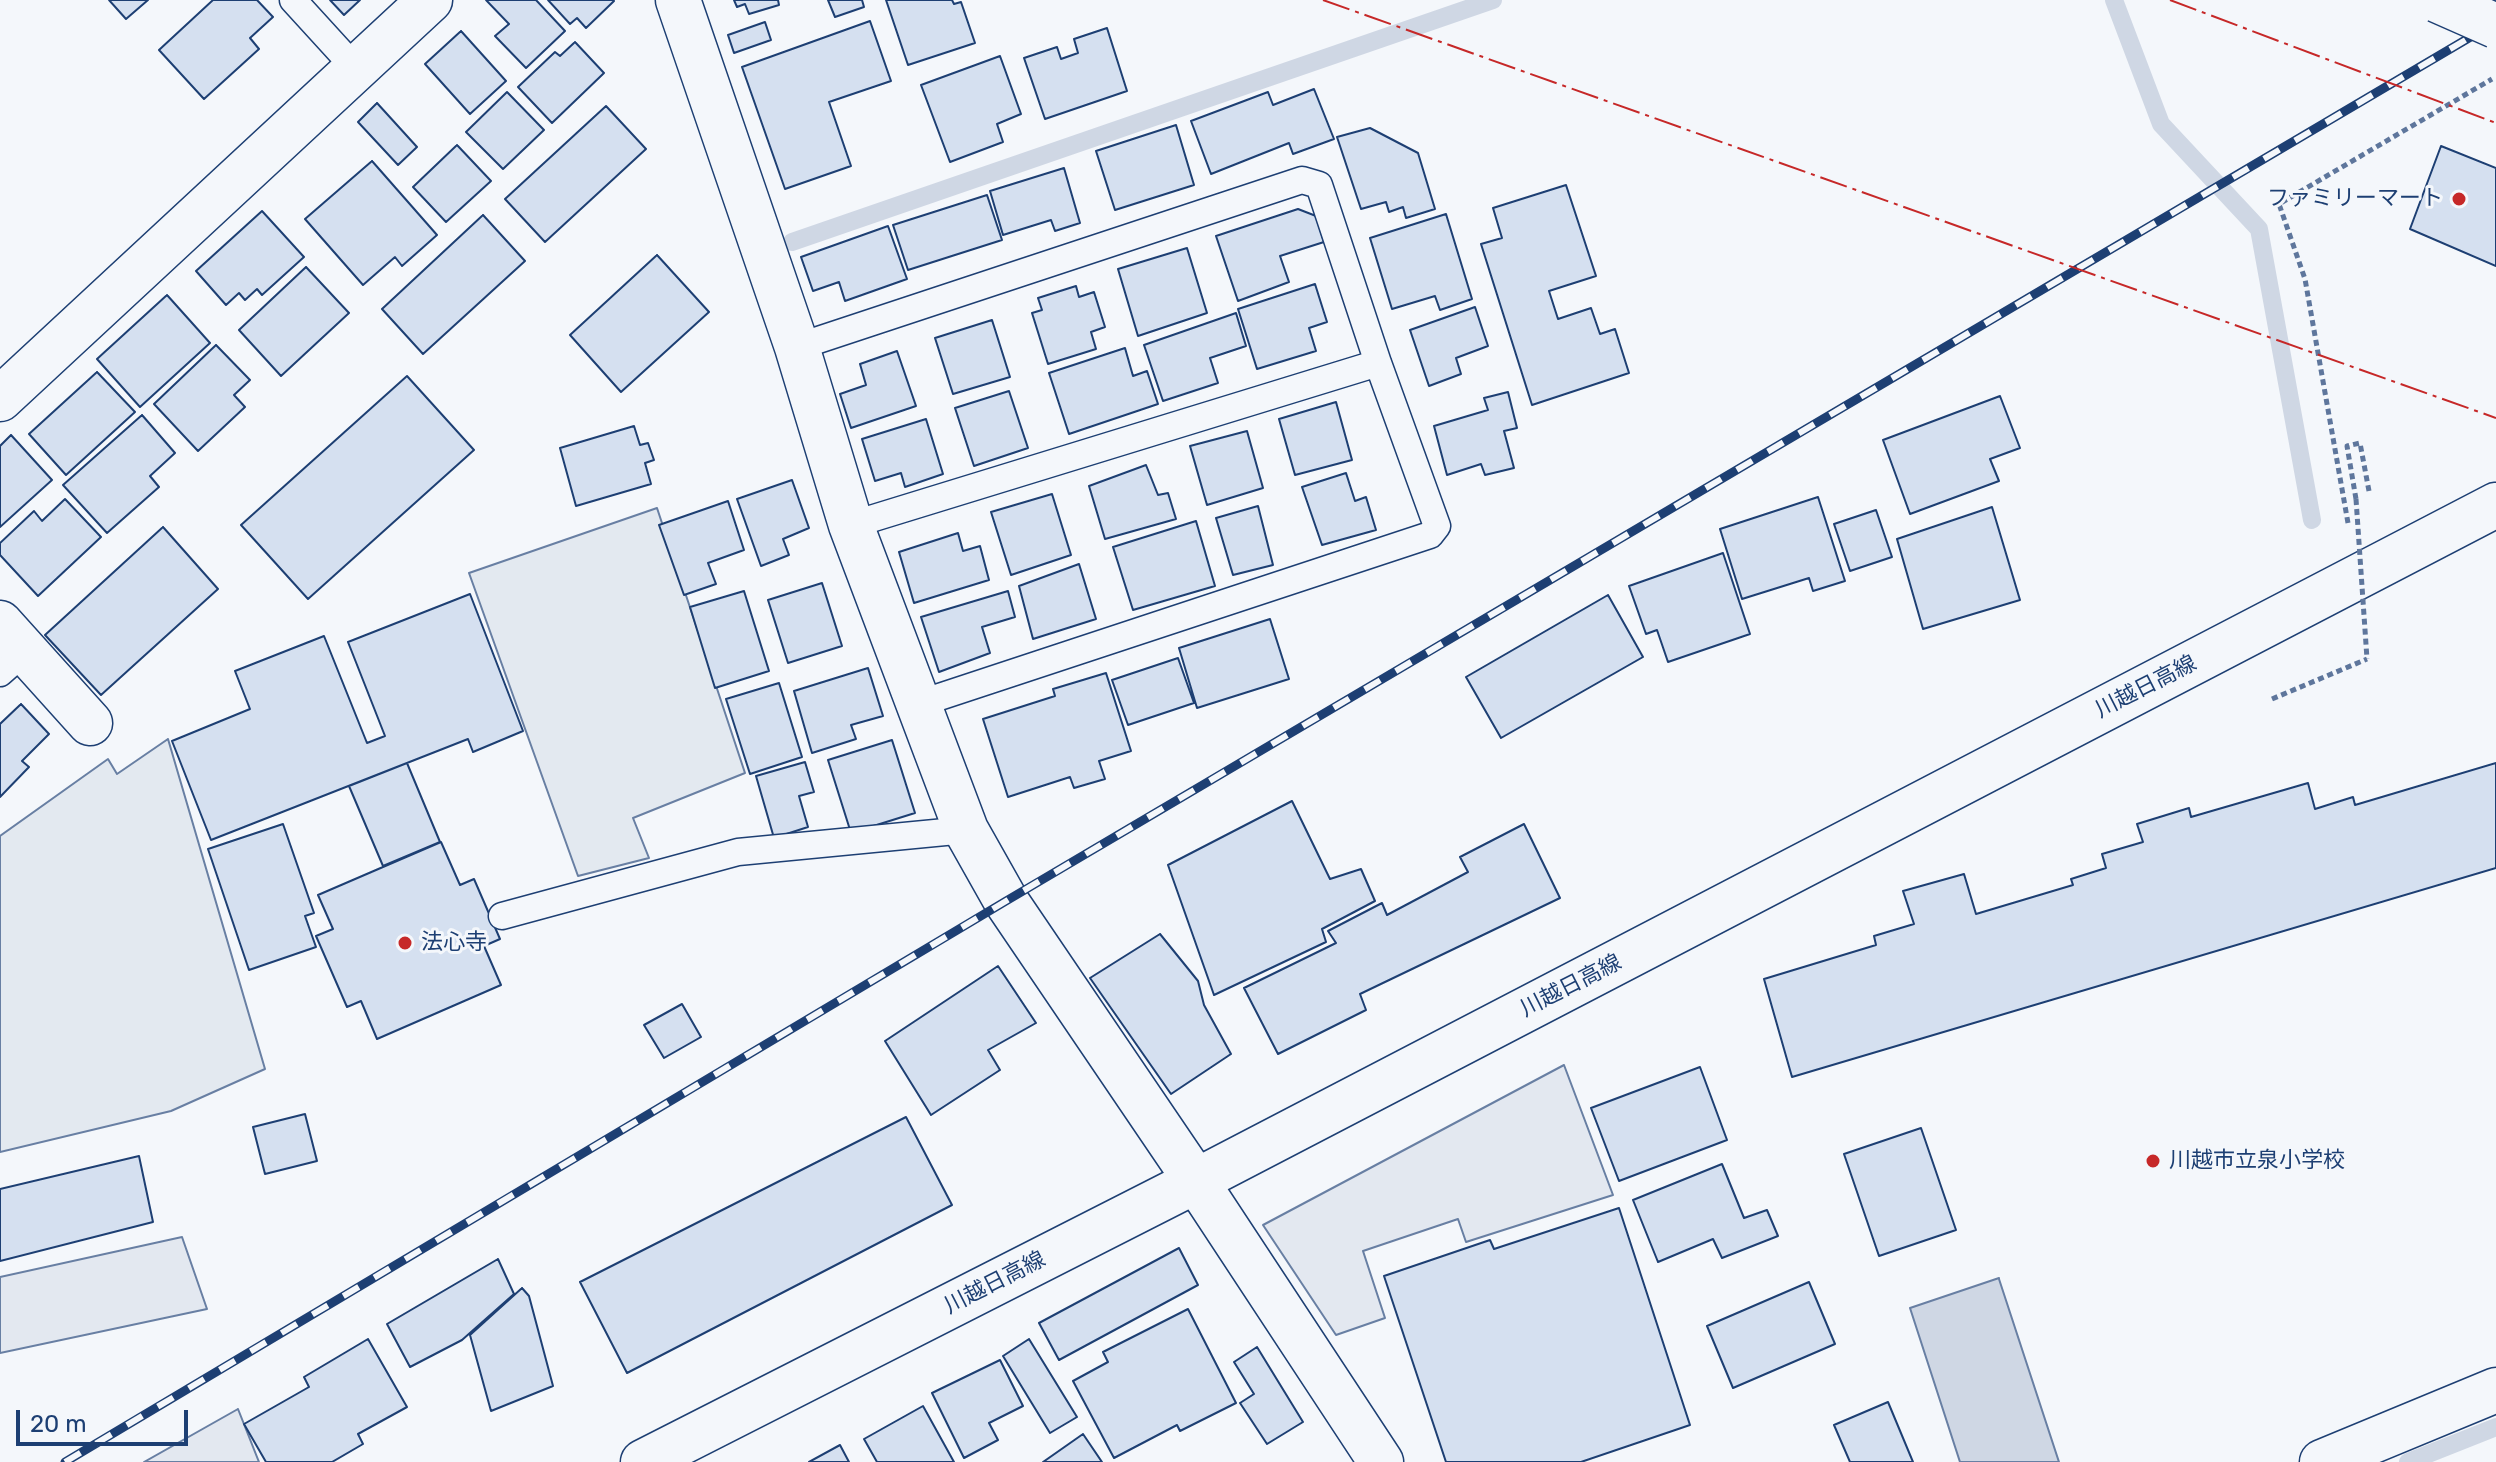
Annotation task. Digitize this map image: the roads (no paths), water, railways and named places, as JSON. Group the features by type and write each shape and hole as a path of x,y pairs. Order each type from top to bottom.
{"street":[{"path":"0,399 430,0"},
{"path":"678,0 797,347 851,525 966,830 1006,901 1381,1462"},
{"path":"2437,0 2496,26"},
{"name":"川越日高線","path":"643,1462 1196,1181 2496,505"},
{"path":"8,649 90,723"},
{"path":"2322,1462 2496,1390"}],"lane":[{"path":"293,0 356,69"},
{"path":"797,347 1302,180 1319,185 1378,363 1437,526 1430,535 918,704"},
{"path":"851,525 1378,363"},
{"path":"502,916 738,852 966,830"}],"waterway":[{"path":"792,242 1493,0"},
{"path":"2114,0 2161,124 2259,229 2312,520"},
{"path":"2408,1462 2496,1427"}],"railway":[{"path":"65,1462 1006,901 2496,22"}],"place":[{"name":"ファミリーマート","path":"2459,199"},
{"name":"法心寺","path":"405,943"},
{"name":"川越市立泉小学校","path":"2153,1161"}]}
